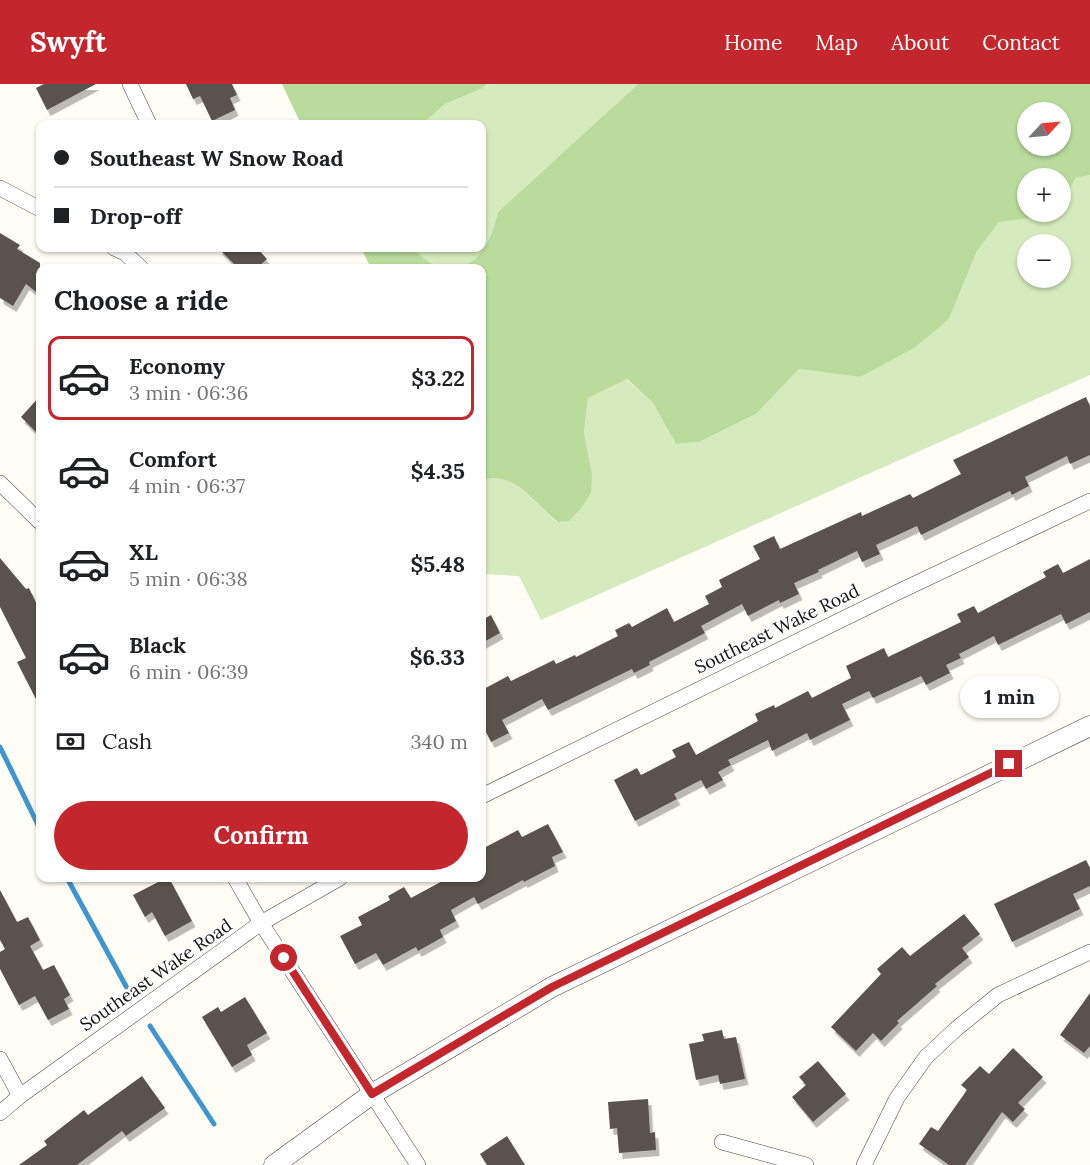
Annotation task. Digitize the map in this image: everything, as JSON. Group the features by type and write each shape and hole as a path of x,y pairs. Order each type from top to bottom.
{"street":[{"path":"130,84 147,120"},
{"path":"0,188 36,207"},
{"path":"125,252 137,264"},
{"path":"0,483 36,518"},
{"name":"Southeast Wake Road","path":"486,794 1090,501"},
{"path":"274,1165 372,1094 552,987 1090,726"},
{"path":"237,882 261,923 418,1165"},
{"name":"Southeast Wake Road","path":"0,1113 20,1095 261,923 333,882"},
{"path":"864,1165 897,1098 926,1057 998,995 1090,952"},
{"path":"0,1059 20,1095"},
{"path":"722,1142 806,1165"}],"green space":[{"path":"282,84 488,84 445,104 427,120 299,120"},
{"path":"489,84 638,84 498,212 486,244 486,120 427,120 445,104"},
{"path":"638,84 1090,84 1090,175 1076,178 1071,186 1071,168 1017,168 1017,219 999,222 977,251 949,319 914,348 860,377 799,369 756,414 699,442 676,444 653,403 627,379 588,398 584,433 592,474 591,493 569,521 558,522 515,484 494,478 486,479 486,264 468,264 481,252 486,252 486,245 498,212"},
{"path":"1090,175 1090,375 541,620 519,576 486,574 486,479 494,478 515,484 557,522 569,521 592,474 584,433 588,398 626,379 653,403 676,444 699,442 756,414 799,369 860,377 949,319 977,251 999,221 1017,219 1017,222 1071,222 1071,186 1076,178"},
{"path":"363,252 417,252 434,264 369,264"},
{"path":"416,252 481,252 468,264 437,264"}],"building":[{"path":"44,84 96,84 47,110 36,88"},
{"path":"186,84 232,84 237,95 230,98 235,110 214,120 212,120 200,96 193,99"},
{"path":"0,233 20,245 17,249 40,264 36,264 36,292 26,284 13,306 0,298"},
{"path":"222,252 261,252 267,259 261,264 234,264"},
{"path":"1086,397 1090,406 1090,455 1070,464 1067,456 1025,477 1029,486 1012,495 1010,491 921,535 917,526 876,545 880,554 862,562 857,551 794,583 799,594 780,603 779,600 748,616 742,604 701,626 705,633 649,662 650,665 634,673 632,669 548,710 542,699 502,720 509,733 491,742 486,732 486,688 508,676 511,681 554,660 556,664 575,655 576,657 618,636 615,630 629,623 632,627 667,608 674,622 709,604 705,596 722,587 719,580 760,559 753,546 774,536 780,549 861,512 862,516 910,494 913,498 961,474 953,460"},
{"path":"36,400 36,432 21,417"},
{"path":"0,558 26,589 29,588 36,603 36,699 17,662 26,658 0,607"},
{"path":"1090,559 1090,612 1066,624 1061,614 998,645 994,636 959,654 961,658 946,665 950,673 926,685 921,676 873,698 869,691 842,704 850,720 810,740 807,733 772,751 768,740 728,760 731,765 718,772 723,780 706,789 701,780 674,794 677,799 635,821 614,780 637,768 641,775 676,757 672,750 689,742 696,755 758,721 755,714 774,705 775,708 808,691 812,698 851,678 846,666 884,648 888,657 961,622 957,614 974,606 978,613 1046,577 1043,572 1058,564 1063,573"},
{"path":"491,615 500,633 486,641 486,618"},
{"path":"548,824 563,852 552,857 555,866 478,904 474,897 451,910 456,921 440,930 443,937 418,951 416,947 383,965 376,953 355,964 340,936 362,925 358,917 390,900 388,896 404,887 411,898 441,882 486,882 486,847 518,830 522,837"},
{"path":"1086,860 1090,868 1090,886 1073,894 1080,909 1012,942 994,904"},
{"path":"158,882 171,882 192,921 165,936 152,912 145,917 133,895"},
{"path":"0,890 17,922 28,917 40,940 30,946 43,970 54,965 70,995 64,999 69,1009 48,1020 35,996 19,1005 0,969 0,952 5,949 0,940"},
{"path":"964,914 980,934 962,948 969,957 935,984 937,986 897,1021 899,1023 881,1041 873,1033 856,1051 831,1027 881,974 877,969 902,947 910,956"},
{"path":"1090,993 1090,1046 1084,1053 1060,1035"},
{"path":"245,997 267,1033 247,1045 252,1055 232,1067 202,1017 218,1007 221,1012"},
{"path":"722,1030 724,1039 736,1037 745,1079 720,1084 718,1075 696,1080 689,1044 704,1041 702,1034"},
{"path":"1013,1048 1043,1077 1018,1103 1025,1109 1013,1122 1002,1112 965,1165 949,1165 919,1144 931,1127 938,1131 967,1090 961,1085 980,1066 989,1074"},
{"path":"818,1061 846,1094 813,1122 792,1097 806,1085 799,1077"},
{"path":"142,1076 165,1108 126,1136 122,1131 77,1165 19,1165 47,1145 44,1141 84,1110 88,1115"},
{"path":"648,1099 650,1133 655,1132 656,1150 619,1153 617,1128 610,1129 608,1102"},
{"path":"507,1136 525,1165 487,1165 480,1154"}],"waterway":[{"path":"0,747 36,821"},
{"path":"69,882 127,988"},
{"path":"150,1026 214,1124"}],"route":[{"path":"284,958 372,1094 552,987 1009,764"}]}
